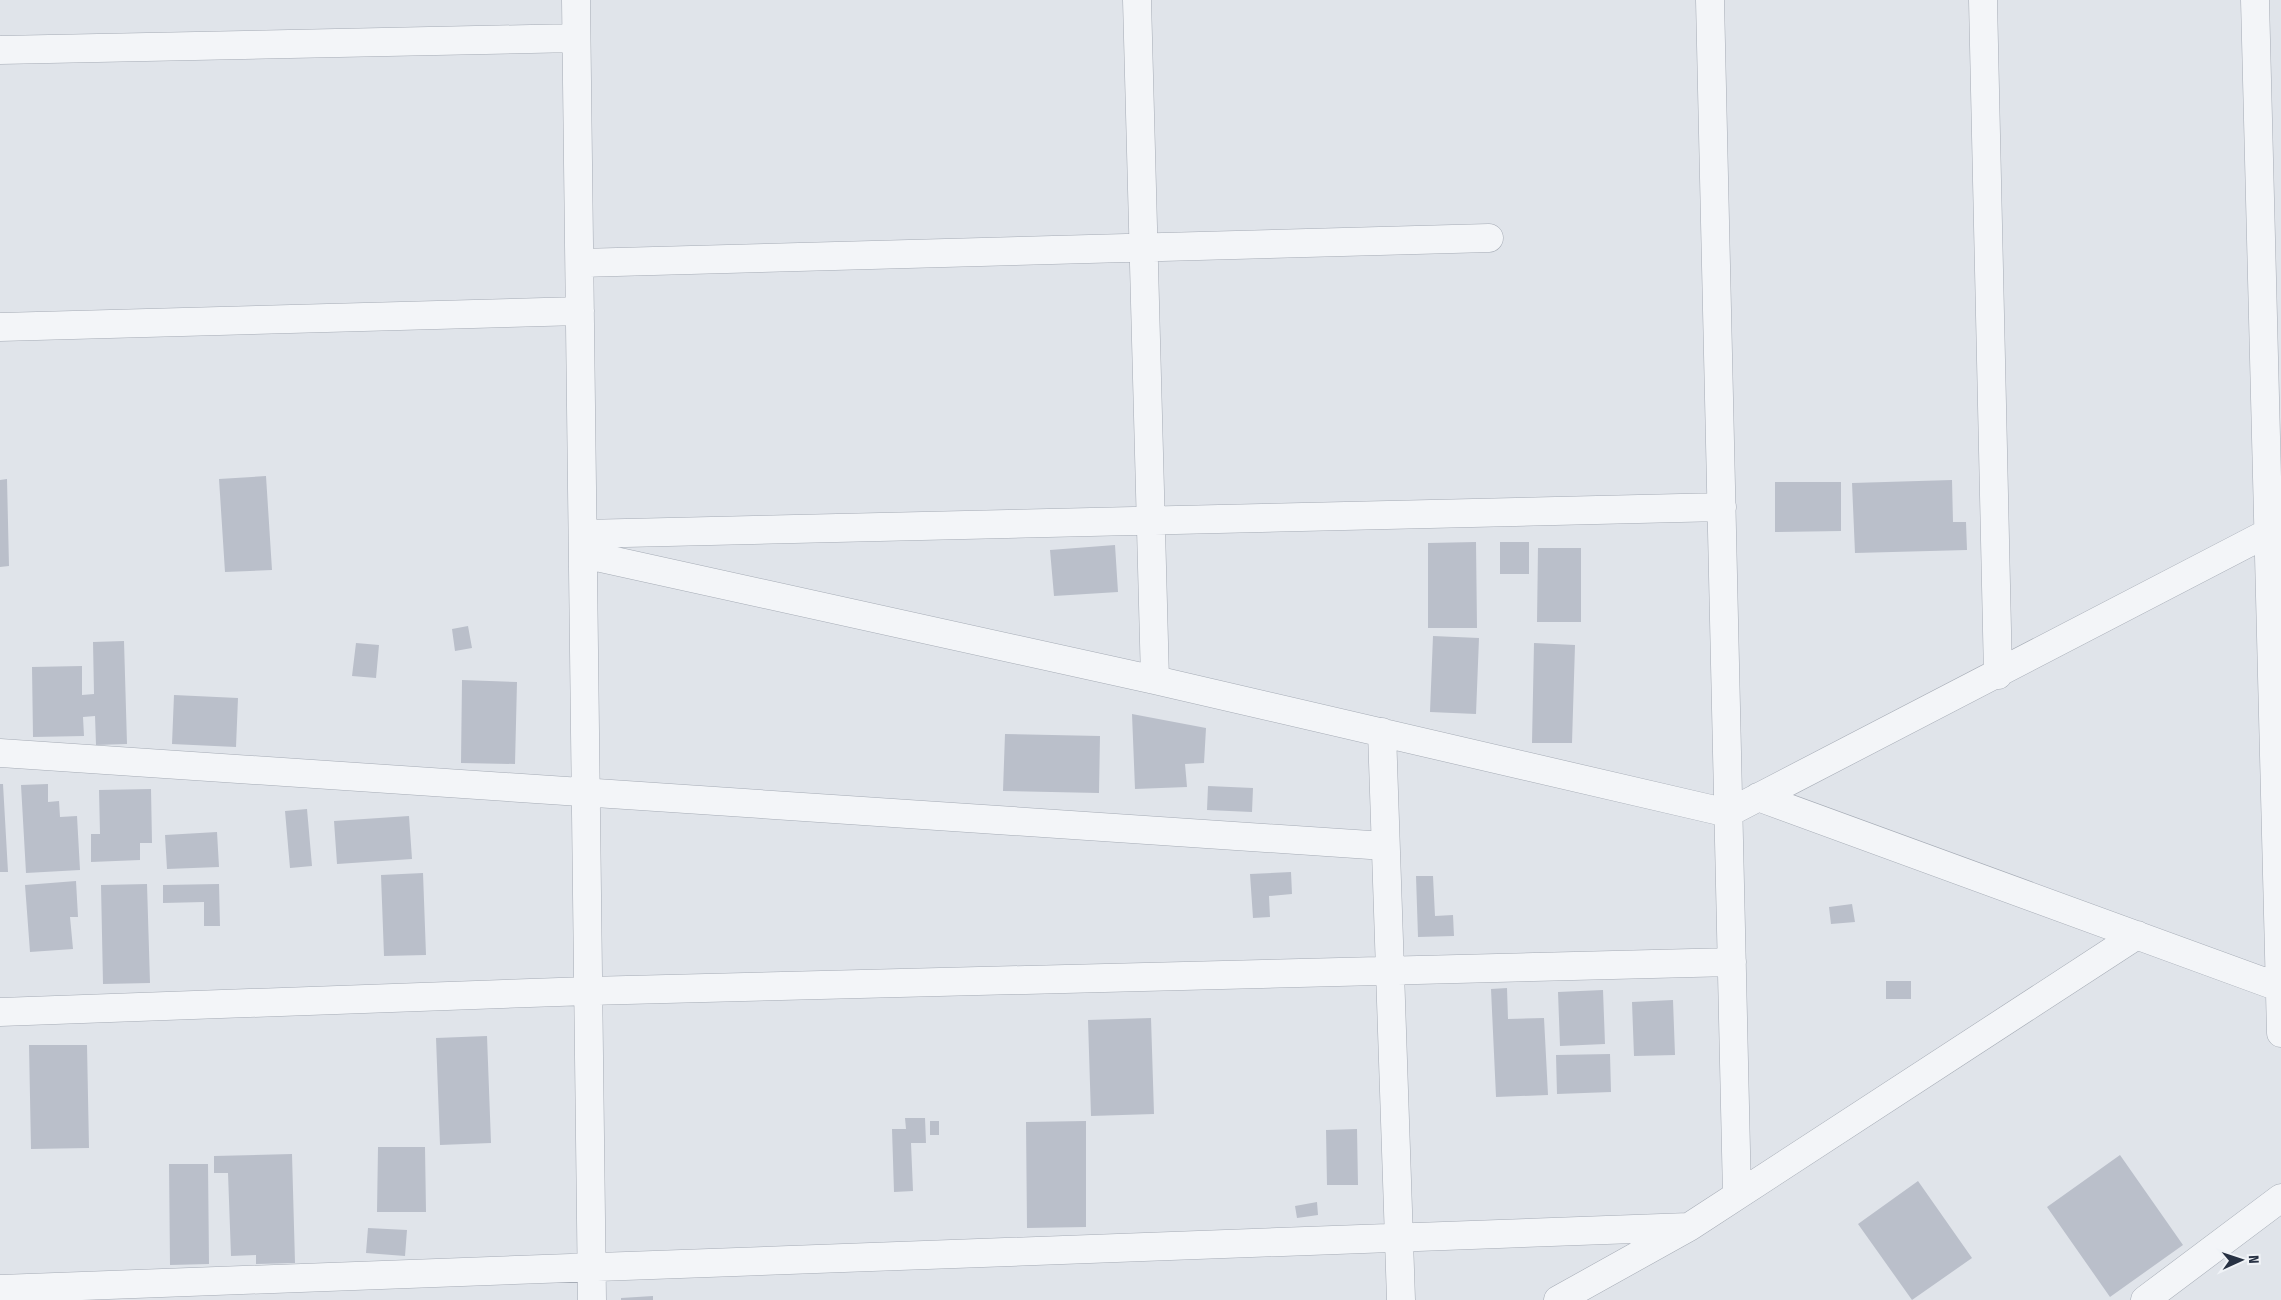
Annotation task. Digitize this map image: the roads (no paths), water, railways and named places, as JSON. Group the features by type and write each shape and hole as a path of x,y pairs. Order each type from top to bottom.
{"street":[{"path":"576,0 592,1300"},
{"path":"1137,0 1155,680"},
{"path":"1710,0 1737,1195"},
{"path":"1983,0 1998,675"},
{"path":"2255,0 2275,529 2281,1033"},
{"path":"0,50 576,38"},
{"path":"580,263 1489,238"},
{"path":"0,327 580,311"},
{"path":"583,544 1151,520 1722,507"},
{"path":"583,544 1155,680 1728,813 1998,675 2275,529"},
{"path":"1382,732 1400,1300"},
{"path":"0,753 1385,846"},
{"path":"1758,797 2280,987"},
{"path":"1565,1298 1689,1227 2137,935"},
{"path":"0,1012 588,991 1732,962"},
{"path":"2145,1300 2281,1198"},
{"path":"0,1289 1689,1227"}]}
